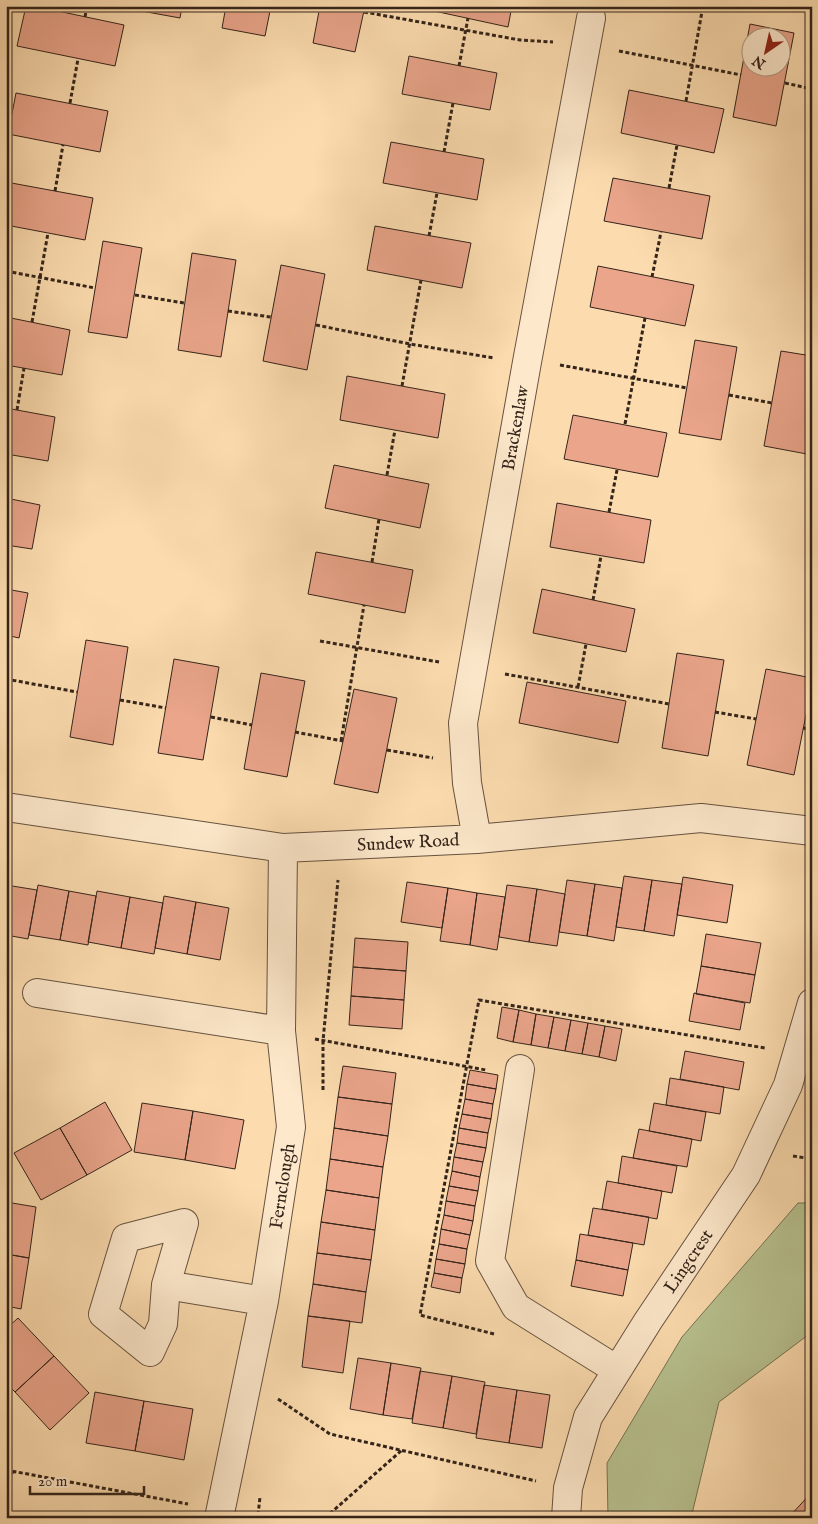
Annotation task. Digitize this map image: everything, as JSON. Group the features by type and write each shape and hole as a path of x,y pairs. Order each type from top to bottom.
{"street":[{"name":"Brackenlaw","path":"477,839 465,764 463,723 527,362 591,18"},
{"name":"Sundew Road","path":"6,807 283,848 477,839 701,818 812,831"},
{"name":"Fernclough","path":"220,1514 264,1301 291,1127 281,1031 283,848"},
{"path":"37,994 281,1031"},
{"name":"Lingcrest","path":"566,1518 568,1488 588,1417 648,1321 746,1175 788,1085 811,1008"},
{"path":"520,1072 490,1261 516,1307 617,1370"},
{"path":"166,1284 264,1301"}],"path":[{"path":"85,17 87,6"},
{"path":"686,101 703,6"},
{"path":"459,66 468,18"},
{"path":"70,103 78,59"},
{"path":"785,83 812,89"},
{"path":"444,152 453,103"},
{"path":"55,191 63,144"},
{"path":"669,188 678,145"},
{"path":"429,236 437,193"},
{"path":"652,277 661,232"},
{"path":"32,322 48,234"},
{"path":"6,271 95,288"},
{"path":"402,386 421,280"},
{"path":"134,295 184,303"},
{"path":"228,311 271,317"},
{"path":"625,424 644,318"},
{"path":"17,410 24,368"},
{"path":"729,395 772,403"},
{"path":"387,475 394,430"},
{"path":"6,468 9,454"},
{"path":"609,512 617,470"},
{"path":"372,562 379,519"},
{"path":"593,600 601,556"},
{"path":"295,732 342,741 364,605"},
{"path":"578,687 586,644"},
{"path":"6,679 77,692"},
{"path":"120,700 166,708"},
{"path":"715,712 756,719"},
{"path":"211,717 252,725"},
{"path":"803,728 812,729"},
{"path":"387,750 465,764"},
{"path":"281,1031 323,1041 520,1072"},
{"path":"274,1407 275,1397 330,1434 568,1488"},
{"path":"325,1518 402,1450"},
{"path":"6,1470 220,1514"},
{"path":"6,1478 13,1472"},
{"path":"261,1495 258,1515 277,1518"}],"green space":[{"path":"798,1203 812,1203 812,1332 719,1402 691,1518 608,1518 607,1463 682,1337"}],"building":[{"path":"26,6 34,6 124,25 115,66 17,46"},
{"path":"136,6 182,6 180,18 136,10"},
{"path":"226,6 271,6 265,36 222,28"},
{"path":"320,6 365,6 355,52 313,43"},
{"path":"411,6 512,6 508,27"},
{"path":"750,24 770,28 749,28"},
{"path":"790,32 794,33 790,54"},
{"path":"409,56 497,73 490,110 402,94"},
{"path":"740,78 785,78 776,126 733,117"},
{"path":"629,90 724,109 714,153 621,133"},
{"path":"16,93 108,111 100,152 8,134"},
{"path":"391,142 484,159 477,200 383,183"},
{"path":"613,178 710,196 702,239 604,221"},
{"path":"6,182 93,198 85,240 6,225"},
{"path":"375,226 471,243 462,288 367,270"},
{"path":"103,241 142,248 127,338 88,332"},
{"path":"192,253 236,260 221,357 178,350"},
{"path":"281,265 325,274 307,370 263,361"},
{"path":"598,266 694,285 685,326 590,307"},
{"path":"6,317 70,330 62,375 6,365"},
{"path":"695,340 737,347 721,440 679,433"},
{"path":"781,351 812,356 812,427 807,454 764,446"},
{"path":"347,376 445,394 438,438 340,420"},
{"path":"6,408 55,417 48,461 6,454"},
{"path":"573,415 667,433 658,477 564,459"},
{"path":"334,465 429,484 420,528 325,508"},
{"path":"6,498 40,505 32,549 6,545"},
{"path":"557,503 651,520 644,563 550,547"},
{"path":"316,552 413,570 405,613 308,594"},
{"path":"6,589 28,593 19,638 6,635"},
{"path":"542,589 635,609 626,652 533,633"},
{"path":"86,640 128,647 113,745 70,737"},
{"path":"677,653 724,660 708,756 662,748"},
{"path":"174,659 219,667 203,760 158,753"},
{"path":"766,669 812,678 794,775 747,765"},
{"path":"261,673 305,681 287,777 244,769"},
{"path":"527,682 626,701 618,743 519,723"},
{"path":"354,689 397,698 378,793 334,784"},
{"path":"624,876 652,880 644,931 616,927"},
{"path":"683,877 733,885 727,923 677,915"},
{"path":"567,880 595,884 587,936 559,932"},
{"path":"652,880 682,884 674,936 644,931"},
{"path":"407,882 448,888 442,928 401,922"},
{"path":"595,884 622,888 614,941 587,936"},
{"path":"6,885 37,890 28,939 6,935"},
{"path":"38,885 69,891 60,940 29,935"},
{"path":"507,885 537,889 529,942 499,937"},
{"path":"448,888 477,893 470,945 440,941"},
{"path":"537,889 565,894 557,946 529,942"},
{"path":"69,891 96,896 88,945 60,940"},
{"path":"97,891 130,897 121,948 88,942"},
{"path":"477,893 505,897 497,950 470,945"},
{"path":"164,896 196,902 187,954 155,948"},
{"path":"130,897 163,903 154,954 121,948"},
{"path":"196,902 229,908 220,960 187,954"},
{"path":"706,934 761,943 755,975 701,966"},
{"path":"355,938 408,942 406,971 353,967"},
{"path":"701,966 755,975 750,1003 696,994"},
{"path":"353,967 406,971 404,1000 351,996"},
{"path":"694,993 745,1003 740,1030 689,1021"},
{"path":"351,996 404,1000 402,1029 349,1025"},
{"path":"502,1007 519,1010 513,1042 497,1038"},
{"path":"519,1010 536,1014 531,1045 513,1042"},
{"path":"536,1014 554,1017 548,1048 531,1045"},
{"path":"554,1017 571,1020 565,1051 548,1048"},
{"path":"571,1020 588,1023 582,1054 565,1051"},
{"path":"588,1023 605,1026 599,1057 582,1054"},
{"path":"605,1026 622,1029 616,1061 599,1057"},
{"path":"685,1051 744,1062 739,1090 680,1079"},
{"path":"343,1066 396,1073 392,1104 338,1097"},
{"path":"470,1070 498,1075 496,1089 467,1084"},
{"path":"670,1078 724,1087 720,1114 666,1105"},
{"path":"467,1084 496,1089 493,1104 465,1099"},
{"path":"338,1097 392,1104 388,1136 334,1128"},
{"path":"465,1099 493,1104 491,1119 462,1114"},
{"path":"105,1102 132,1150 87,1175 60,1128"},
{"path":"142,1103 193,1111 185,1160 134,1152"},
{"path":"654,1103 706,1112 701,1141 649,1131"},
{"path":"193,1111 244,1120 235,1169 185,1160"},
{"path":"462,1114 491,1119 488,1133 459,1128"},
{"path":"60,1128 87,1175 41,1200 14,1153"},
{"path":"334,1128 388,1136 383,1167 330,1159"},
{"path":"459,1128 488,1133 486,1148 457,1143"},
{"path":"639,1129 692,1139 687,1167 633,1158"},
{"path":"457,1143 486,1148 483,1162 454,1157"},
{"path":"622,1156 677,1166 672,1193 618,1183"},
{"path":"454,1157 483,1162 480,1177 452,1171"},
{"path":"330,1159 383,1167 379,1198 326,1190"},
{"path":"452,1171 480,1177 478,1191 449,1186"},
{"path":"607,1181 662,1191 657,1219 602,1209"},
{"path":"449,1186 478,1191 475,1206 446,1201"},
{"path":"326,1190 379,1198 375,1230 321,1222"},
{"path":"446,1201 475,1206 473,1221 444,1215"},
{"path":"6,1202 36,1207 29,1258 6,1254"},
{"path":"593,1208 649,1217 644,1245 588,1235"},
{"path":"444,1215 473,1221 470,1235 441,1229"},
{"path":"321,1222 375,1230 371,1260 317,1253"},
{"path":"441,1229 470,1235 467,1249 439,1244"},
{"path":"580,1234 633,1243 628,1270 576,1260"},
{"path":"439,1244 467,1249 465,1264 436,1259"},
{"path":"317,1253 371,1260 366,1292 313,1284"},
{"path":"6,1254 29,1258 21,1309 6,1306"},
{"path":"436,1259 465,1264 462,1278 434,1273"},
{"path":"576,1260 628,1270 623,1296 571,1286"},
{"path":"434,1273 462,1278 460,1293 431,1287"},
{"path":"313,1284 366,1292 362,1323 308,1316"},
{"path":"308,1316 350,1321 343,1373 302,1367"},
{"path":"18,1318 54,1356 15,1392 6,1383 6,1329"},
{"path":"54,1356 89,1393 50,1430 15,1392"},
{"path":"358,1358 391,1363 383,1415 350,1409"},
{"path":"391,1363 421,1368 412,1419 383,1415"},
{"path":"420,1371 452,1376 443,1428 412,1423"},
{"path":"452,1376 485,1382 476,1434 443,1428"},
{"path":"484,1385 517,1390 509,1443 476,1438"},
{"path":"517,1390 550,1395 542,1448 509,1443"},
{"path":"95,1392 144,1401 135,1451 86,1443"},
{"path":"144,1401 193,1409 184,1460 135,1451"},
{"path":"812,1492 812,1518 790,1518 789,1517"}]}
